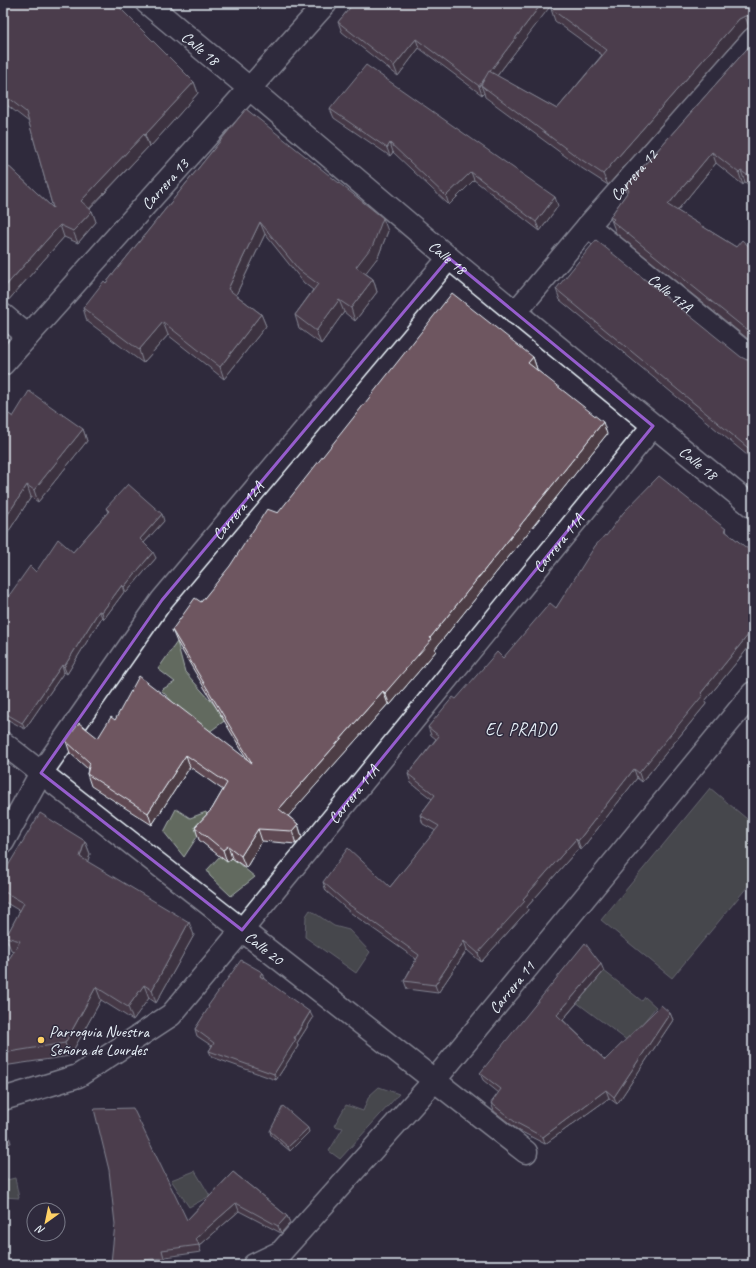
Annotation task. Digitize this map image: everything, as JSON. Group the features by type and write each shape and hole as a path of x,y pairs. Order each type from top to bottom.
{"street":[{"name":"Calle 18","path":"147,3 515,313 753,507"},
{"name":"Carrera 13","path":"3,364 326,3"},
{"name":"Carrera 12","path":"515,313 588,226 753,39"},
{"name":"Calle 17A","path":"588,226 753,359"},
{"name":"Carrera 12A","path":"3,842 41,773 162,600 449,258"},
{"path":"3,315 28,336"},
{"name":"Carrera 11A","path":"3,1099 78,1076 170,1015 242,930 653,426"},
{"name":"Carrera 11","path":"254,1265 281,1252 434,1081 753,694"},
{"name":"Calle 20","path":"3,743 526,1152"}],"highlighted area":[{"path":"449,258 653,426 242,930 41,773 162,600"}],"green space":[{"path":"177,642 185,672 227,719 205,735 161,690 175,682 158,669"},
{"path":"710,788 753,824 753,880 672,978 601,920"},
{"path":"176,809 190,818 206,812 209,823 197,837 184,857 164,832"},
{"path":"220,856 232,858 255,877 231,896 210,876 207,870"},
{"path":"310,910 334,926 349,930 370,952 356,973 305,937 306,916"},
{"path":"604,971 642,1001 645,997 656,1007 628,1041 576,1002"},
{"path":"379,1087 399,1094 340,1159 329,1151 343,1128 334,1126 346,1105 363,1111 369,1096"},
{"path":"195,1171 210,1196 189,1207 171,1180"},
{"path":"15,1178 19,1198 3,1197 3,1181"}],"building":[{"path":"3,3 115,3 194,82 81,201 92,211 73,231 60,225 3,289 3,161 53,208 26,112 3,94"},
{"path":"354,3 542,3 479,86 416,39 394,66 338,22"},
{"path":"555,3 753,3 753,16 745,16 739,19 603,174 576,156 481,85 489,71 557,109 607,50 551,9"},
{"path":"753,42 753,179 741,171 739,173 712,152 668,205 736,247 742,240 753,250 753,335 612,221 614,219 610,217 629,190 625,187"},
{"path":"366,65 555,197 536,222 471,172 446,196 390,143 387,148 330,109"},
{"path":"246,109 383,218 373,245 356,267 373,279 351,308 339,300 316,331 295,315 318,284 299,270 260,222 228,289 261,314 220,367 163,322 139,350 83,308 104,281 106,283"},
{"path":"596,240 741,357 747,360 753,359 753,452 556,289"},
{"path":"452,293 533,357 528,363 603,422 430,638 432,639 385,693 383,691 279,809 298,824 292,831 258,829 241,856 228,846 223,850 195,827 212,809 227,783 186,755 148,813 87,774 90,763 66,741 79,723 98,738 111,717 115,720 139,676 252,763 172,630 195,598 201,602 230,566 267,509 278,513"},
{"path":"29,391 83,429 34,490 27,485 3,522 3,480 6,477 3,474 3,410 13,417"},
{"path":"659,476 726,529 724,530 753,553 753,629 701,693 703,695 639,773 634,769 578,841 576,839 523,899 525,901 478,953 464,941 435,985 404,981 419,955 348,904 323,882 348,848 390,887 439,826 420,815 435,795 408,774 439,736 428,727 453,697 456,699 497,652 503,658 550,603 556,608 595,546 605,535 606,536 623,513"},
{"path":"128,484 162,514 140,539 153,552 124,587 122,585 102,612 99,611 64,667 62,665 22,723 3,712 3,604 30,566 36,572 58,539 73,552 109,511 106,508"},
{"path":"40,813 85,841 80,857 189,922 152,990 144,985 128,1007 96,987 65,1043 3,1053 3,969 20,941 6,937 24,903 3,891 3,874"},
{"path":"585,943 601,964 557,1015 605,1060 661,1005 670,1013 614,1097 606,1090 543,1137 515,1122 491,1103 501,1089 480,1073"},
{"path":"241,960 262,972 260,976 310,1012 294,1038 296,1039 274,1074 209,1051 214,1043 195,1029 209,1007 208,1006"},
{"path":"283,1106 308,1128 288,1147 270,1131"},
{"path":"133,1108 187,1220 233,1172 287,1216 278,1226 236,1203 196,1238 199,1245 162,1250 164,1258 111,1263 115,1224 109,1170 94,1109"},
{"path":"3,1118 9,1139 3,1140"}],"place":[{"name":"Parroquia Nuestra Señora de Lourdes","path":"41,1040"}],"district":[{"name":"EL PRADO","path":"521,729"}]}
